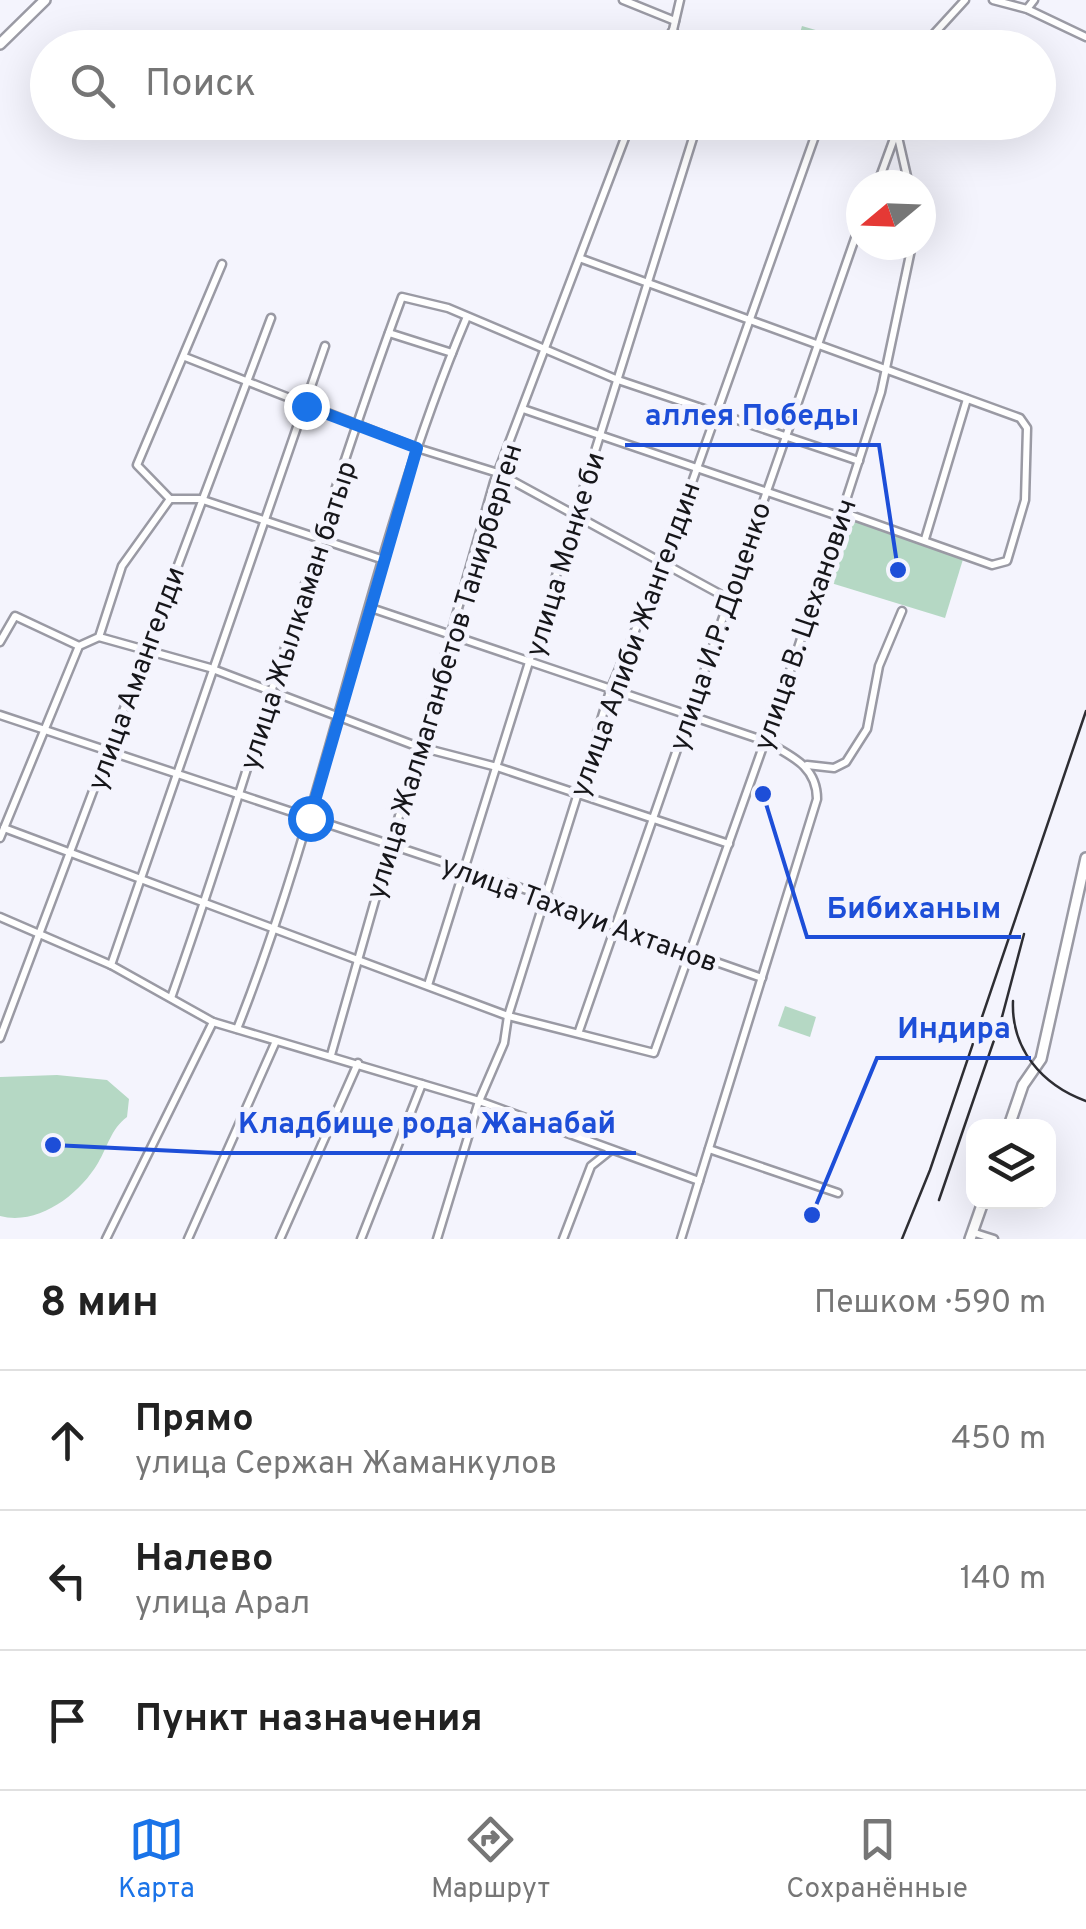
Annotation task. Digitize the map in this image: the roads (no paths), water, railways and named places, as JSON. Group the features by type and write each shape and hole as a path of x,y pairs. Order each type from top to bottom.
{"street":[{"path":"0,44 45,0"},
{"path":"623,0 674,25 676,30"},
{"path":"671,30 680,0"},
{"path":"938,30 966,0"},
{"path":"993,0 1027,9 1086,37"},
{"path":"1027,9 1034,0"},
{"name":"улица Жалмаганбетов Танирберген","path":"330,1055 387,845 498,472 625,140"},
{"name":"улица Монке би","path":"428,985 692,140"},
{"name":"улица Алиби Жангелдин","path":"437,1239 479,1101 504,1043 508,1016 612,688 663,564 814,140"},
{"path":"884,170 897,140"},
{"path":"899,140 906,170"},
{"path":"523,409 766,492 925,539 992,566 1006,561 1024,500 1027,428 1020,418 582,258"},
{"name":"улица И.Р. Доценко","path":"579,1031 847,260"},
{"name":"улица В. Цеханович","path":"579,1031 654,1053 842,514 887,369 909,260"},
{"path":"222,264 137,464 170,498 200,500 385,560"},
{"name":"улица Жылкаман батыр","path":"170,998 240,794 319,537 402,298 409,296 466,319"},
{"name":"улица Амангелди","path":"0,1038 73,854 108,748 271,318"},
{"path":"237,1029 276,931 417,448 466,319 618,380 859,461"},
{"path":"389,333 452,353"},
{"path":"111,966 210,668 325,346"},
{"path":"185,356 246,384 417,448 498,472 728,599"},
{"path":"925,539 968,399"},
{"path":"99,638 122,566 170,498"},
{"path":"371,608 765,741 806,765 834,768 846,762 867,728 879,666 902,611"},
{"path":"0,642 15,616 79,646"},
{"path":"0,838 79,646 99,638 210,668 340,714 416,746 654,816 729,844"},
{"name":"улица Тахауи Ахтанов","path":"0,716 108,748 545,896 616,927 762,978"},
{"path":"681,1239 817,800 817,783 806,765"},
{"path":"3,823 73,854 358,963 508,1016 579,1031"},
{"path":"1012,1119 1024,1085 1040,1059 1086,858"},
{"path":"0,917 111,966 213,1022 479,1101 699,1180"},
{"path":"106,1239 213,1022"},
{"path":"188,1239 276,1041"},
{"path":"280,1239 358,1063"},
{"path":"361,1239 422,1084"},
{"path":"563,1239 592,1166 612,1149"},
{"path":"709,1149 838,1192"},
{"path":"981,1209 971,1236 994,1239"}],"railway":[{"path":"902,1239 930,1170 1086,711"},
{"path":"939,1200 1002,1017 1024,934"},
{"path":"1013,1001 1017,1035 1032,1063 1056,1085 1086,1101"}],"place":[{"name":"аллея Победы","path":"898,570"},
{"name":"Бибиханым","path":"763,794"},
{"name":"Кладбище рода Жанабай","path":"53,1145"},
{"name":"Индира","path":"812,1215"}]}
